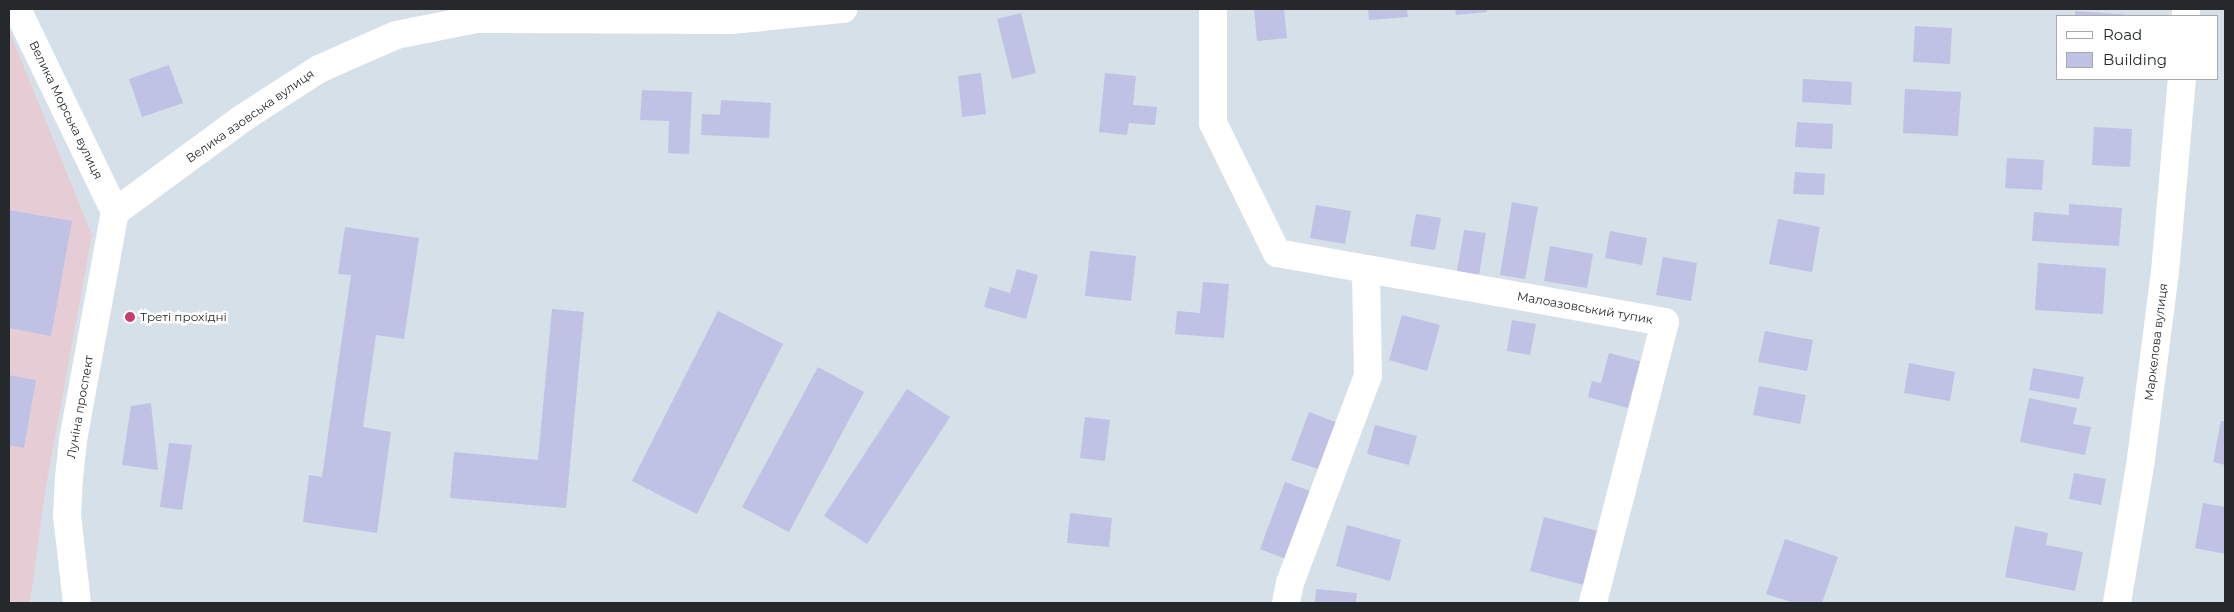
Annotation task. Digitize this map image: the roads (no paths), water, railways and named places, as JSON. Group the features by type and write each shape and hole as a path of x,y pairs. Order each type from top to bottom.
{"street":[{"name":"Велика Морська вулиця","path":"17,9 115,212"},
{"name":"Велика азовська вулиця","path":"115,212 243,118 319,69 396,35 477,14 732,20 843,9"},
{"name":"Малоазовський тупик","path":"1213,9 1213,123 1277,253 1666,322 1593,603"},
{"name":"Маркелова вулиця","path":"2117,603 2145,430 2165,272 2182,80"},
{"name":"Луніна проспект","path":"77,603 67,515 69,478 73,440 115,212"},
{"path":"1286,603 1290,583 1368,376 1366,269"}],"place":[{"name":"Треті прохідні","path":"130,317"}]}
